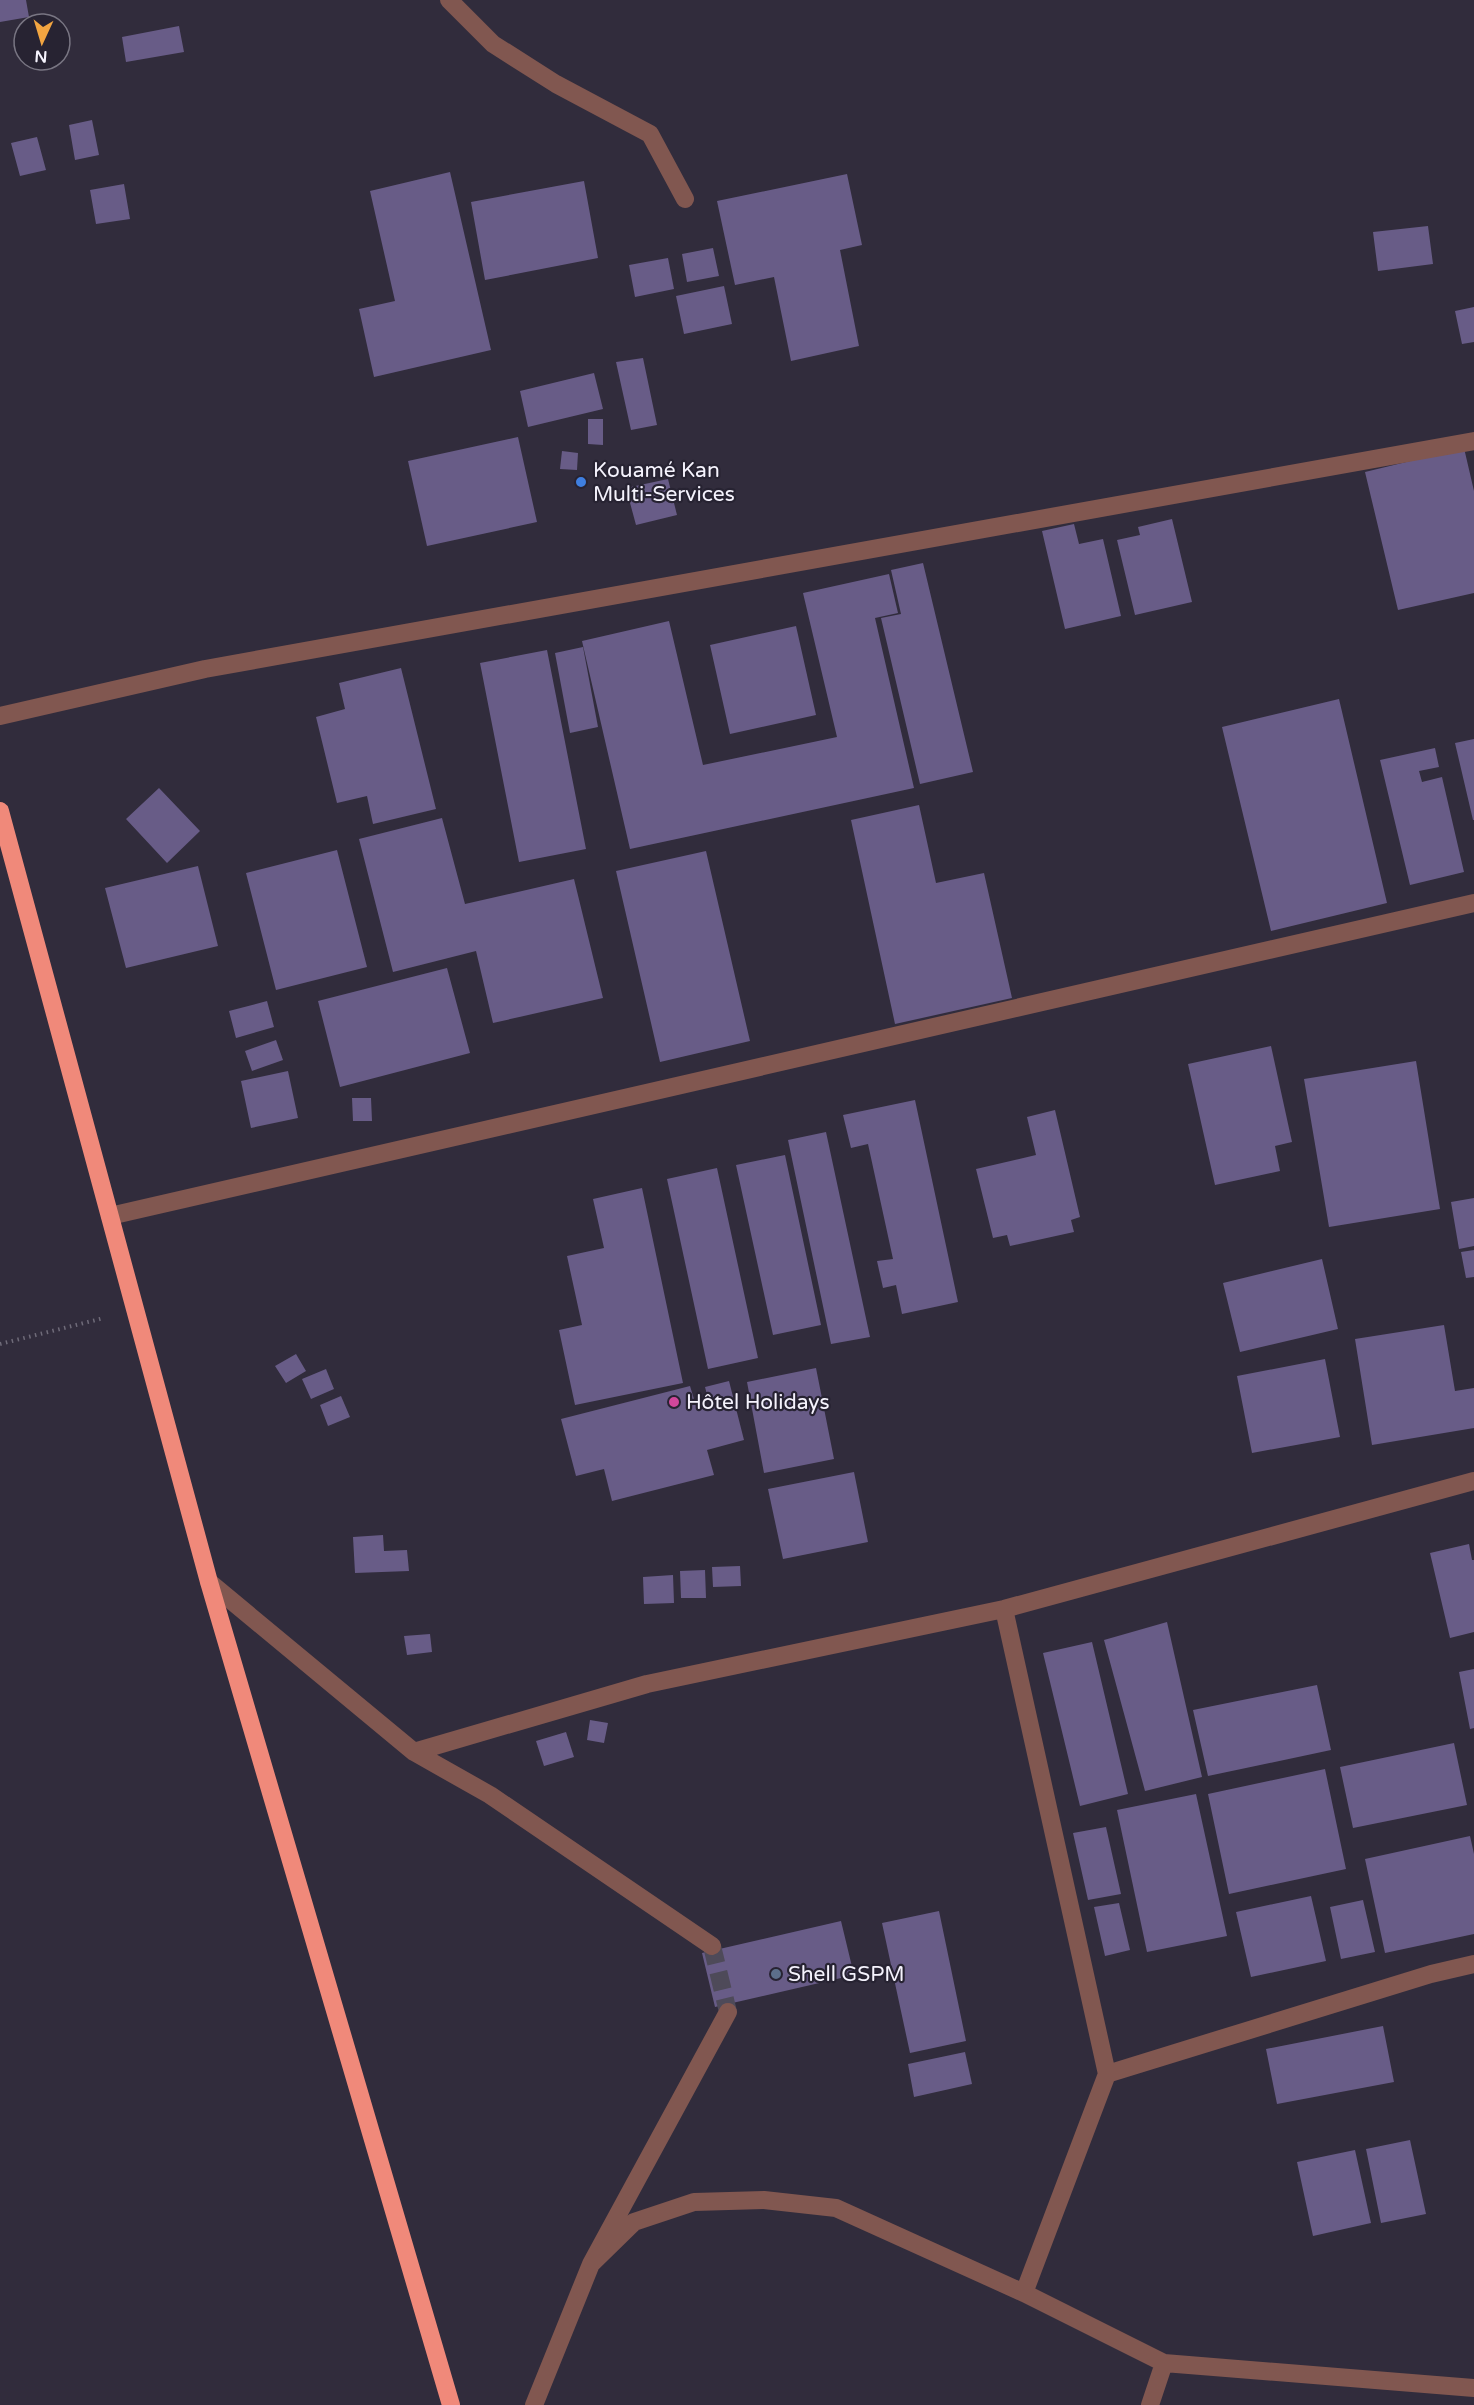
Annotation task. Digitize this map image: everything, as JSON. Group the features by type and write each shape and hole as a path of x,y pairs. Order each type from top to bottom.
{"highway":[{"path":"0,812 209,1582 452,2405"}],"street":[{"path":"449,0 493,44 556,84 650,134 685,199"},
{"path":"0,716 205,669 1474,441"},
{"path":"110,1216 1474,903"},
{"path":"414,1752 647,1684 1004,1609 1474,1481"},
{"path":"209,1582 414,1752 489,1795 712,1946"},
{"path":"1004,1609 1107,2074 1024,2293"},
{"path":"1107,2074 1431,1974 1474,1964"},
{"path":"534,2405 591,2264 728,2012"},
{"path":"591,2264 634,2222 694,2202 764,2199 836,2208 1024,2293 1164,2363 1474,2388"},
{"path":"1150,2405 1164,2363"}],"path":[{"path":"0,1344 135,1310"}],"building":[{"path":"0,0 26,0 28,12 12,12 12,20 0,22"},
{"path":"179,26 184,52 126,62 122,37"},
{"path":"92,120 99,155 75,160 69,125"},
{"path":"37,137 46,170 20,176 11,143"},
{"path":"450,172 491,350 374,377 359,309 395,301 370,191"},
{"path":"847,174 862,245 840,250 859,346 791,361 774,277 735,285 717,201"},
{"path":"584,181 598,258 485,280 471,202"},
{"path":"124,184 130,219 96,224 90,190"},
{"path":"1428,226 1433,264 1378,271 1373,232"},
{"path":"713,248 719,276 687,282 682,254"},
{"path":"668,258 674,289 635,297 629,265"},
{"path":"724,286 732,324 684,334 676,296"},
{"path":"1474,307 1474,342 1462,344 1455,311"},
{"path":"643,358 657,425 631,430 616,362"},
{"path":"594,373 603,409 528,427 520,391"},
{"path":"588,419 603,419 603,445 588,444"},
{"path":"518,437 537,522 427,546 408,461"},
{"path":"1464,448 1474,491 1474,593 1398,610 1365,472"},
{"path":"562,451 578,453 577,470 560,469"},
{"path":"668,479 677,515 636,525 626,488"},
{"path":"1172,519 1192,602 1135,615 1117,540 1140,535 1138,527"},
{"path":"1074,524 1079,544 1103,539 1121,616 1065,629 1042,531"},
{"path":"923,563 973,772 920,784 881,618 901,614 891,570"},
{"path":"889,574 898,613 875,618 914,788 630,849 582,641 669,621 703,765 837,737 803,593"},
{"path":"796,626 816,715 730,734 710,645"},
{"path":"583,647 598,727 570,733 555,653"},
{"path":"547,650 586,849 519,862 480,663"},
{"path":"401,668 436,809 373,824 367,796 337,803 316,717 345,709 339,683"},
{"path":"1339,699 1387,903 1271,931 1222,727"},
{"path":"1474,739 1474,820 1473,820 1455,743"},
{"path":"1435,748 1439,767 1419,771 1422,782 1442,777 1464,872 1410,885 1380,760"},
{"path":"159,788 200,831 167,863 126,819"},
{"path":"919,805 936,883 984,873 1012,998 895,1024 851,820"},
{"path":"442,818 465,904 574,879 603,998 493,1023 476,951 393,972 359,839"},
{"path":"337,850 367,967 276,990 246,873"},
{"path":"706,851 750,1041 660,1062 616,871"},
{"path":"198,866 218,946 126,968 105,888"},
{"path":"447,968 470,1053 340,1087 318,1001"},
{"path":"267,1001 274,1027 236,1038 229,1011"},
{"path":"276,1040 283,1060 252,1071 245,1051"},
{"path":"1271,1046 1292,1142 1275,1146 1280,1171 1215,1185 1188,1064"},
{"path":"1416,1061 1440,1209 1329,1227 1304,1079"},
{"path":"288,1071 298,1118 251,1128 241,1081"},
{"path":"352,1098 371,1098 372,1121 353,1121"},
{"path":"915,1100 958,1302 902,1314 896,1285 883,1288 877,1261 893,1259 868,1144 851,1148 843,1115"},
{"path":"1055,1110 1080,1217 1071,1220 1074,1232 1010,1246 1007,1235 993,1238 976,1169 1036,1155 1027,1117"},
{"path":"826,1132 870,1337 831,1344 788,1140"},
{"path":"785,1155 821,1325 773,1335 736,1165"},
{"path":"717,1168 758,1358 708,1369 667,1179"},
{"path":"642,1188 683,1383 575,1405 559,1330 582,1325 567,1256 604,1248 593,1199"},
{"path":"1474,1198 1474,1246 1459,1249 1451,1202"},
{"path":"1474,1250 1474,1277 1466,1278 1461,1252"},
{"path":"1322,1259 1338,1329 1240,1352 1223,1283"},
{"path":"1444,1325 1455,1391 1474,1388 1474,1428 1372,1445 1355,1339"},
{"path":"296,1354 306,1371 286,1383 275,1366"},
{"path":"1325,1359 1340,1437 1252,1453 1237,1376"},
{"path":"816,1368 834,1459 764,1473 747,1382"},
{"path":"326,1369 334,1389 311,1399 302,1379"},
{"path":"729,1381 744,1440 707,1450 714,1475 612,1501 604,1469 576,1476 561,1419 690,1386 697,1409 710,1406 705,1387"},
{"path":"341,1396 350,1417 328,1426 320,1405"},
{"path":"854,1472 868,1542 783,1559 768,1489"},
{"path":"383,1535 384,1551 407,1550 409,1571 355,1573 353,1537"},
{"path":"1469,1544 1472,1560 1474,1560 1474,1632 1450,1638 1430,1553"},
{"path":"740,1566 741,1586 713,1587 712,1567"},
{"path":"705,1570 706,1598 681,1598 680,1571"},
{"path":"673,1575 674,1603 644,1604 643,1577"},
{"path":"1167,1622 1202,1777 1145,1791 1104,1640"},
{"path":"430,1634 432,1652 407,1655 404,1636"},
{"path":"1092,1642 1128,1794 1080,1806 1043,1653"},
{"path":"1474,1669 1474,1728 1470,1729 1459,1672"},
{"path":"1317,1685 1331,1750 1208,1776 1193,1710"},
{"path":"590,1720 608,1723 604,1743 587,1740"},
{"path":"566,1732 574,1757 544,1766 536,1741"},
{"path":"1454,1743 1467,1805 1353,1828 1340,1767"},
{"path":"1325,1769 1346,1869 1229,1894 1208,1794"},
{"path":"1196,1794 1227,1936 1147,1952 1117,1810"},
{"path":"1106,1827 1121,1894 1088,1900 1073,1833"},
{"path":"1470,1836 1474,1854 1474,1934 1385,1953 1365,1859"},
{"path":"1311,1896 1326,1961 1251,1977 1236,1912"},
{"path":"1363,1900 1375,1952 1341,1959 1330,1907"},
{"path":"1119,1903 1130,1950 1105,1956 1094,1907"},
{"path":"939,1911 966,2041 910,2053 882,1923"},
{"path":"841,1921 854,1975 715,2007 702,1953"},
{"path":"1383,2026 1394,2082 1277,2104 1266,2049"},
{"path":"965,2052 972,2084 914,2097 908,2064"},
{"path":"1410,2140 1426,2214 1381,2223 1366,2149"},
{"path":"1355,2150 1371,2223 1313,2236 1297,2162"}],"tunnel":[{"path":"712,1946 728,2012"}],"place":[{"name":"Kouamé Kan Multi-Services","path":"581,482"},
{"name":"Hôtel Holidays","path":"674,1402"},
{"name":"Shell GSPM","path":"776,1974"}]}
